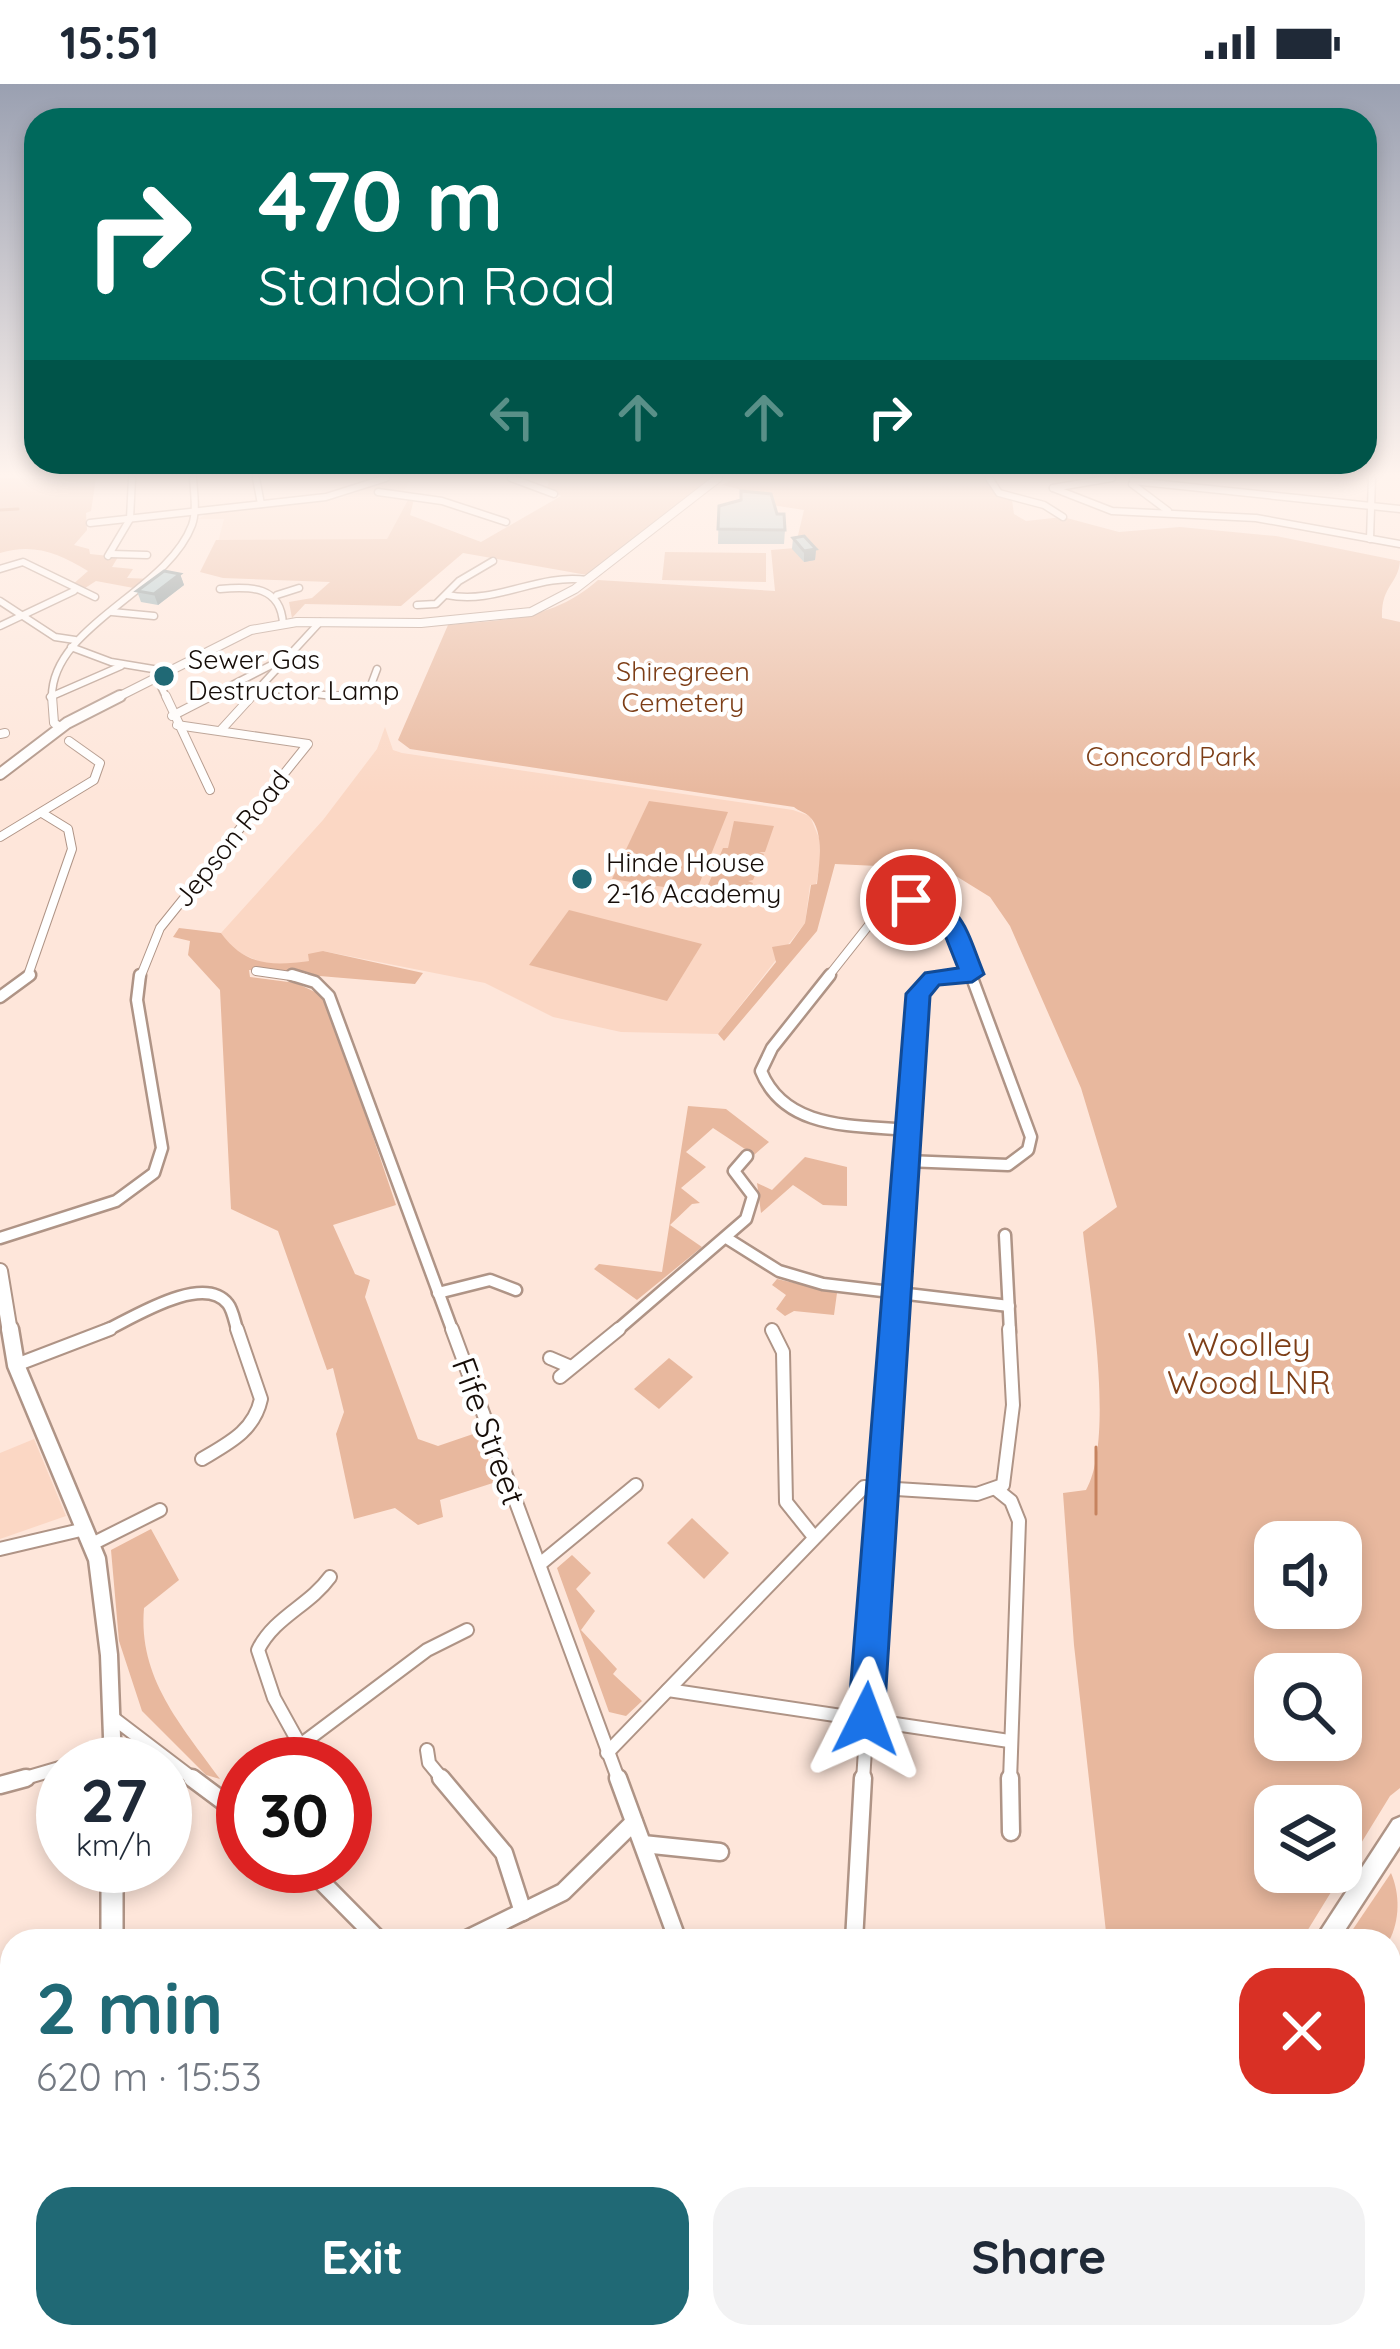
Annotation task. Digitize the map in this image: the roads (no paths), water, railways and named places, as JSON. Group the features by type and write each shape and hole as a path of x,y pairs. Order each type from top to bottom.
{"main road":[{"path":"1333,1929 1400,1827"}],"street":[{"path":"61,584 94,597"},
{"path":"61,728 53,722 50,697 74,644 148,584"},
{"path":"417,604 436,604 462,584"},
{"path":"447,595 499,597 533,584"},
{"path":"0,774 61,728 239,634 283,624 400,624 513,616 539,608 581,584"},
{"path":"220,589 257,588 277,596 283,605 283,624"},
{"path":"277,596 299,588"},
{"path":"0,626 74,591"},
{"path":"0,601 55,637 161,674"},
{"path":"112,612 154,616"},
{"path":"221,730 320,622"},
{"path":"175,721 286,658"},
{"path":"50,697 124,664"},
{"path":"260,687 350,700 368,693 377,669"},
{"path":"161,674 175,721 210,790"},
{"name":"Jepson Road","path":"0,1238 116,1201 154,1173 162,1148 136,982 160,928 308,743 175,721"},
{"path":"0,837 94,780 100,764 69,741"},
{"path":"0,997 30,976 72,849 68,829 42,813"},
{"path":"906,1161 995,1168 1016,1161 1030,1144 972,974 944,911 921,901 884,906 763,1062 768,1090 795,1113 908,1130"},
{"name":"Fife Street","path":"256,971 309,979 325,988 674,1929"},
{"path":"855,1929 880,1486 918,994 933,979 972,974"},
{"path":"560,1377 728,1239 753,1205 750,1187 734,1171 747,1156"},
{"path":"996,1490 1007,1478 1010,1451 1005,1235"},
{"path":"728,1239 795,1277 1009,1306"},
{"path":"0,1270 16,1365 89,1536 105,1620 112,1737"},
{"path":"438,1293 490,1280 517,1290"},
{"path":"16,1365 81,1342 184,1294 220,1296 228,1304 261,1399 260,1409 248,1430 202,1459"},
{"path":"772,1330 783,1352 786,1502 814,1537"},
{"path":"550,1358 572,1367"},
{"path":"540,1564 563,1550 636,1485"},
{"path":"608,1753 857,1492 880,1486 948,1494 996,1490 1011,1501 1019,1521 1009,1741 1011,1832"},
{"path":"0,1549 89,1536 160,1510"},
{"path":"296,1737 274,1698 258,1650 266,1630 322,1590 330,1577"},
{"path":"311,1737 427,1650 466,1630"},
{"path":"668,1690 1009,1741"},
{"path":"112,1717 216,1796"},
{"path":"427,1750 429,1763 504,1853 523,1912"},
{"path":"0,1786 36,1775"},
{"path":"488,1929 563,1892 634,1822"},
{"path":"643,1844 720,1852"},
{"path":"112,1893 112,1929"},
{"path":"333,1893 368,1929"}],"waterway":[{"path":"1096,1447 1096,1514"}],"place":[{"name":"Sewer Gas Destructor Lamp","path":"164,676"},
{"name":"Hinde House 2-16 Academy","path":"582,879"}],"park label":[{"name":"Shiregreen Cemetery","path":"683,688"},
{"name":"Concord Park","path":"1171,757"},
{"name":"Woolley Wood LNR","path":"1249,1363"}]}
